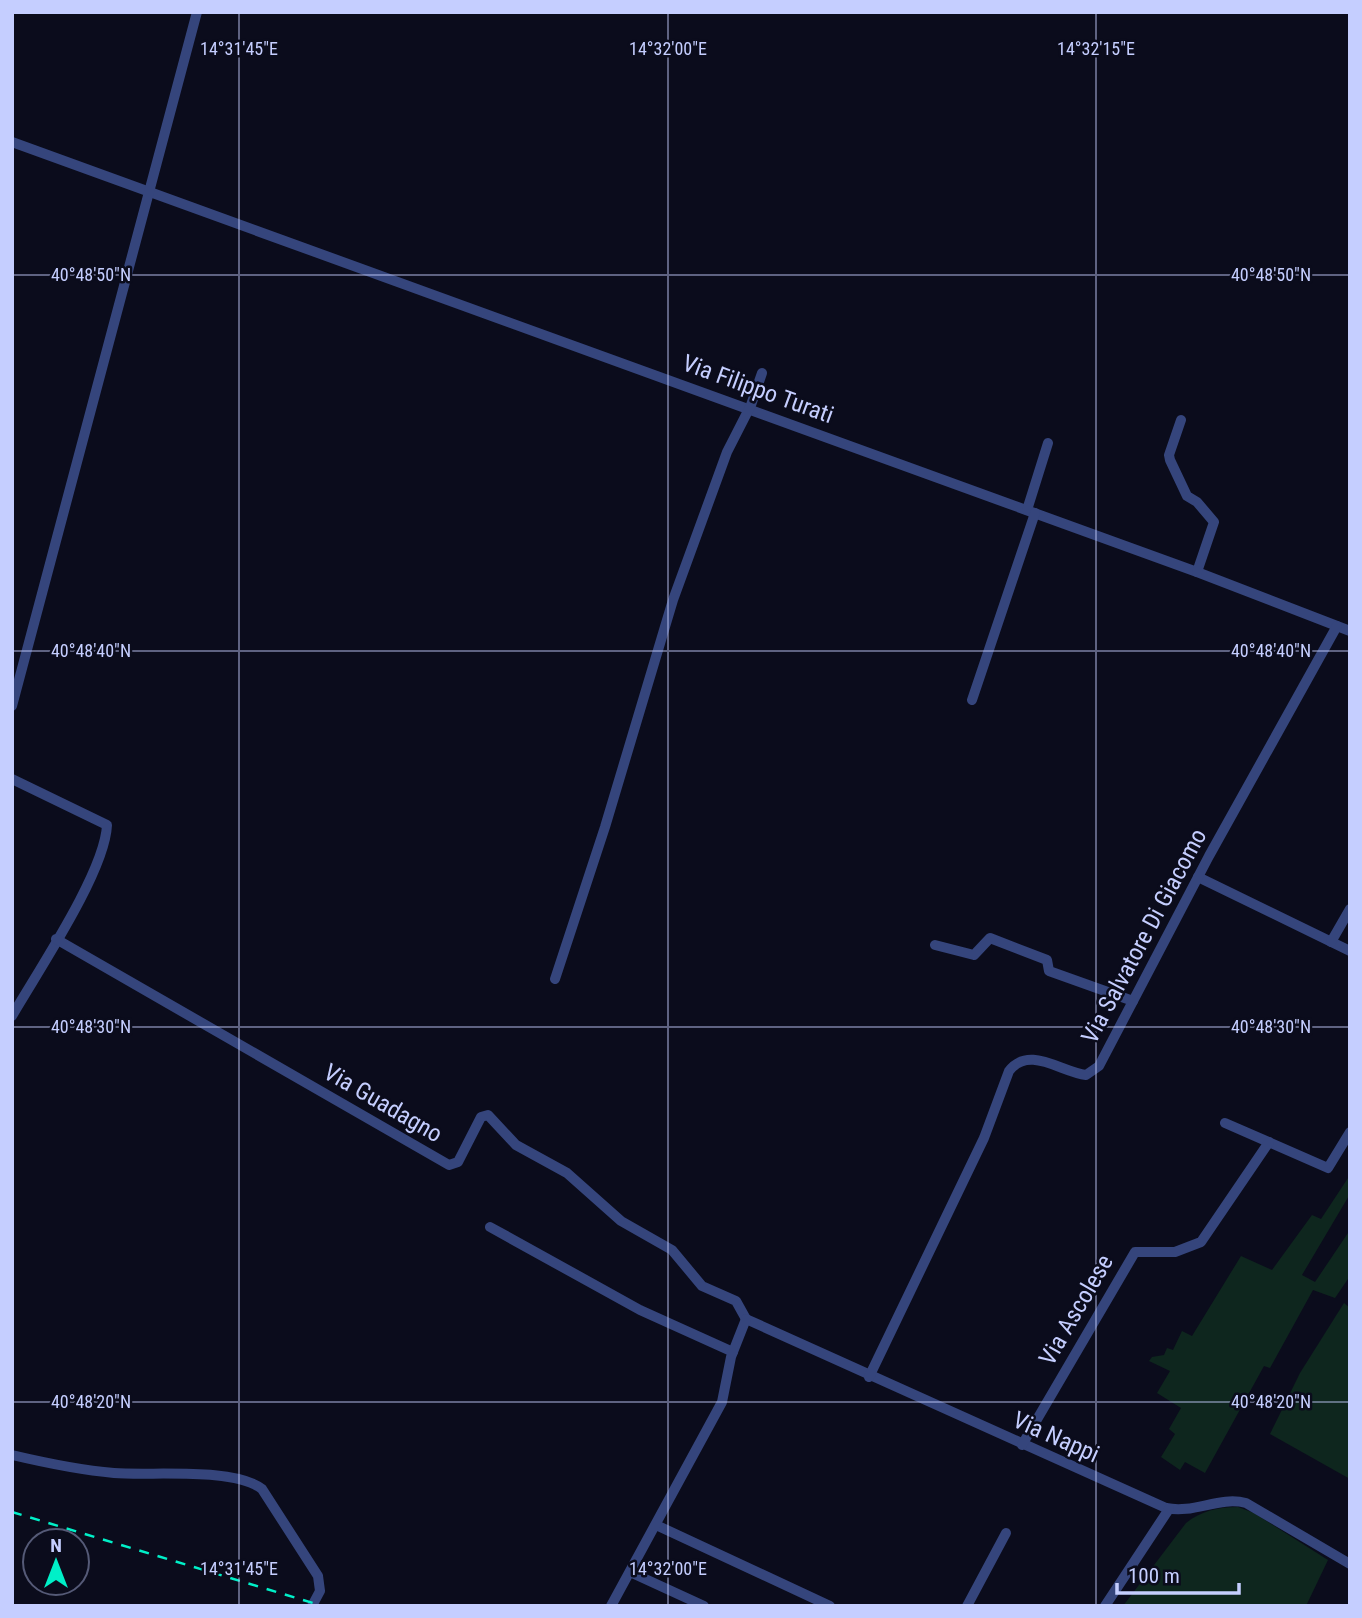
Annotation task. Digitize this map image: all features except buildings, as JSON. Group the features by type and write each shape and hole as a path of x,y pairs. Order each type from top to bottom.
{"street":[{"path":"12,706 197,12"},
{"name":"Via Filippo Turati","path":"12,142 1197,572 1350,631"},
{"path":"555,979 605,827 673,600 727,452 749,409 762,373"},
{"path":"1181,420 1168,455 1187,496 1197,502 1214,522 1197,572"},
{"path":"972,700 1031,512 1048,443"},
{"name":"Via Salvatore Di Giacomo","path":"869,1377 984,1138 1009,1071 1015,1063 1030,1058 1091,1075 1099,1066 1198,877 1337,626"},
{"path":"12,779 107,825 106,843 92,877 12,1016"},
{"path":"1198,877 1350,951"},
{"path":"1331,942 1350,909"},
{"path":"935,945 974,955 990,938 1047,960 1049,971 1133,1001"},
{"name":"Via Guadagno","path":"56,939 449,1165 458,1162 481,1117 488,1115 516,1145 579,1182 621,1221 672,1250 702,1286 729,1295 736,1301 746,1319"},
{"path":"1226,1123 1328,1168 1350,1132"},
{"name":"Via Ascolese","path":"1022,1445 1135,1252 1175,1252 1201,1242 1269,1142"},
{"path":"490,1227 640,1310 733,1352"},
{"path":"611,1606 722,1402 733,1352 746,1319"},
{"name":"Via Nappi","path":"746,1319 869,1377 1169,1509 1180,1511 1232,1500 1246,1503 1350,1564"},
{"path":"12,1455 112,1473 229,1477 252,1481 262,1489 318,1576 320,1591 312,1606"},
{"path":"1105,1606 1169,1509"},
{"path":"656,1525 830,1606"},
{"path":"967,1606 1006,1533"},
{"path":"630,1572 704,1606"}],"green space":[{"path":"1350,1175 1350,1194 1302,1275 1315,1282 1350,1230 1350,1276 1335,1298 1313,1290 1270,1368 1264,1366 1205,1473 1185,1462 1180,1470 1161,1457 1175,1434 1169,1429 1181,1408 1157,1393 1170,1371 1149,1361 1152,1357 1164,1355 1167,1348 1173,1350 1182,1331 1192,1336 1241,1256 1272,1270 1312,1215 1321,1219"},
{"path":"1344,1303 1350,1308 1350,1479 1270,1434 1300,1373"},
{"path":"1238,1507 1254,1513 1328,1560 1306,1606 1123,1606 1186,1523 1210,1510"}],"railway":[{"path":"12,1512 323,1606"}]}
